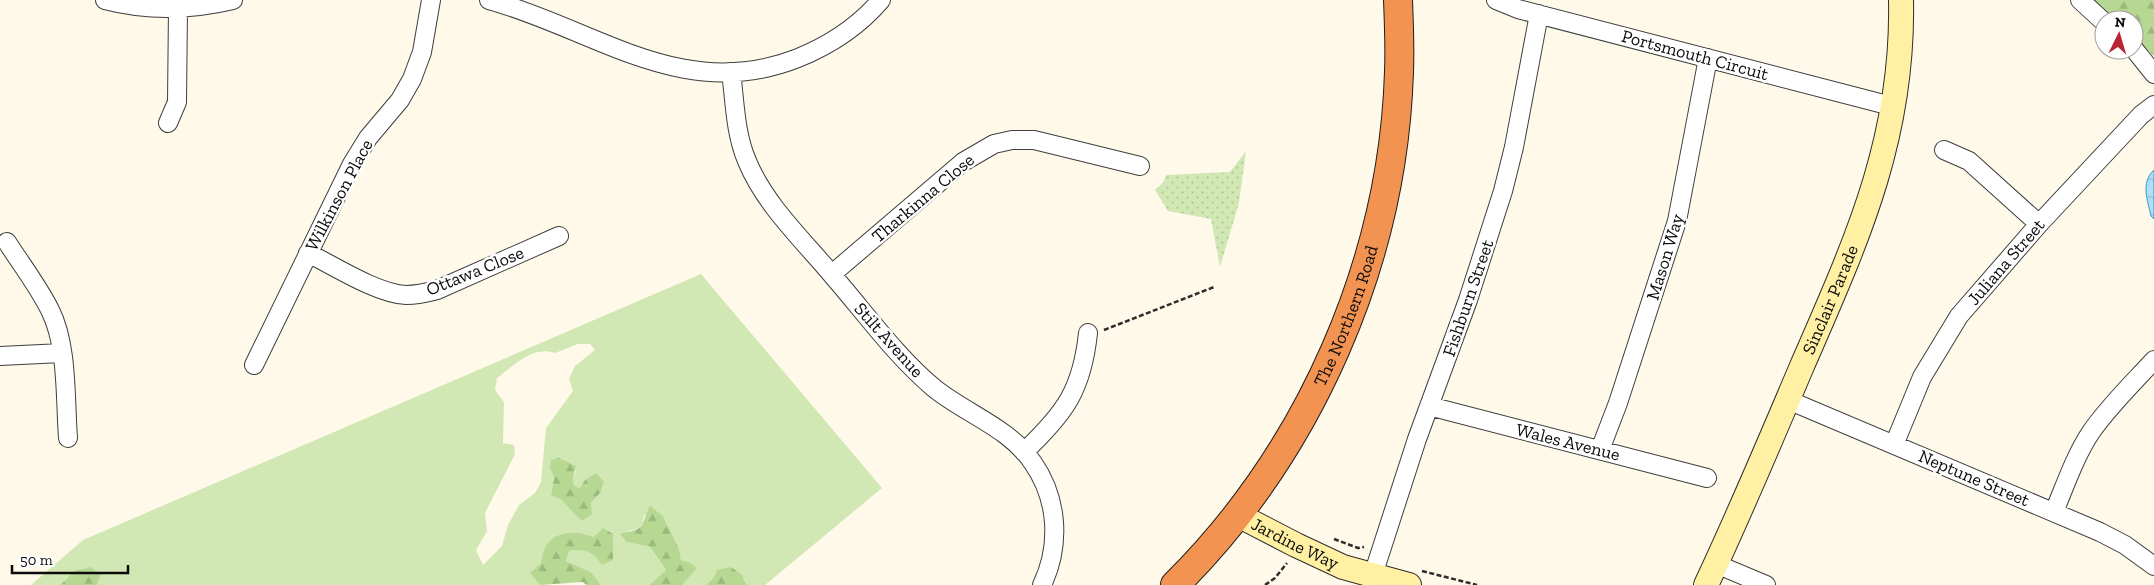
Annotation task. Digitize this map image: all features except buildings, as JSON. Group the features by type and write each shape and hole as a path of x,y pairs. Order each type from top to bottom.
{"highway":[{"name":"The Northern Road","path":"1175,585 1238,515 1281,452 1317,390 1347,322 1379,217 1393,147 1400,72 1398,0"}],"street":[{"path":"105,0 153,8 178,8 233,0"},
{"name":"Wilkinson Place","path":"254,365 361,148 375,128 400,100 412,79 422,52 431,0"},
{"path":"489,0 520,10 652,62 684,70 731,72 774,66 813,52 844,34 882,0"},
{"name":"Portsmouth Circuit","path":"1496,0 1505,5 1895,107"},
{"name":"Sinclair Parade","path":"1711,575 1852,252 1867,210 1878,176 1895,107 1901,53 1901,0"},
{"path":"2080,0 2094,13"},
{"path":"168,123 177,102 178,8"},
{"name":"Fishburn Street","path":"1373,575 1414,447 1468,300 1503,191 1514,147 1539,14"},
{"name":"Mason Way","path":"1600,450 1630,368 1678,221 1708,58"},
{"path":"2143,60 2154,74"},
{"name":"Stilt Avenue","path":"731,72 739,138 750,169 771,203 915,372 958,406 1001,431 1024,452 1036,467 1045,485 1054,517 1053,552 1042,585"},
{"name":"Juliana Street","path":"1894,444 1922,376 1959,316 2039,224 2141,115 2154,105"},
{"name":"Tharkinna Close","path":"832,274 963,162 994,144 1012,140 1034,140 1140,166"},
{"path":"1944,150 1969,161 2039,224"},
{"name":"Ottawa Close","path":"308,253 381,289 399,294 416,294 436,290 559,236"},
{"path":"6,242 50,310 57,328 62,353 68,438"},
{"path":"1024,452 1050,426 1072,396 1081,376 1088,333"},
{"path":"0,356 62,353"},
{"path":"2054,512 2080,451 2090,434 2104,415 2154,360"},
{"name":"Neptune Street","path":"1788,400 2054,512 2125,545 2154,566"},
{"name":"Wales Avenue","path":"1429,406 1708,478"},
{"name":"Jardine Way","path":"1238,515 1296,545 1343,566 1373,575 1416,578"},
{"path":"1711,575 1766,585"}],"path":[{"path":"1088,333 1106,330 1214,287"},
{"path":"1332,539 1358,548 1367,545"},
{"path":"1265,585 1275,578 1287,563"},
{"path":"1416,578 1477,585"}],"green space":[{"path":"2093,0 2154,0 2154,56 2144,46 2144,10 2104,10"},
{"path":"1246,151 1239,203 1220,267 1211,219 1168,211 1155,190 1163,183 1166,175 1230,172"},
{"path":"701,274 882,488 765,585 746,585 742,575 717,570 713,578 706,585 682,585 687,579 689,562 681,560 679,549 663,516 644,515 640,527 628,531 627,542 650,547 666,570 649,585 601,585 591,572 566,561 569,551 582,549 593,553 594,537 584,534 567,533 552,539 543,553 541,563 531,573 540,585 97,585 101,575 75,571 60,585 31,585 83,540","holes":["578,344 590,344 595,350 575,366 569,379 573,391 546,428 541,482 535,493 519,505 508,525 502,546 483,565 476,550 487,531 485,513 515,454 514,445 503,443 504,402 495,390 497,378 531,354 547,351 555,353","576,470 573,477 574,486 580,488 585,480 596,473 600,493 591,503 569,508 560,499 551,496 554,477"]},
{"path":"559,458 576,466 573,477 574,486 580,488 585,480 596,473 604,482 600,493 591,503 592,514 582,521 560,499 551,496 554,477 550,468 551,460"},
{"path":"650,506 663,516 679,549 681,560 689,562 697,568 682,585 649,585 666,570 650,547 627,542 620,534 639,528"},
{"path":"603,528 613,534 613,560 602,565 592,554 580,550 569,551 566,561 591,572 601,585 586,585 583,582 540,585 530,573 541,563 543,553 552,539 567,533 584,534 594,537"},
{"path":"91,567 101,575 97,585 60,585 75,571"},
{"path":"731,567 742,575 746,585 706,585 713,578 717,570"}],"water":[{"path":"2154,170 2154,219 2151,216 2146,186"}]}
